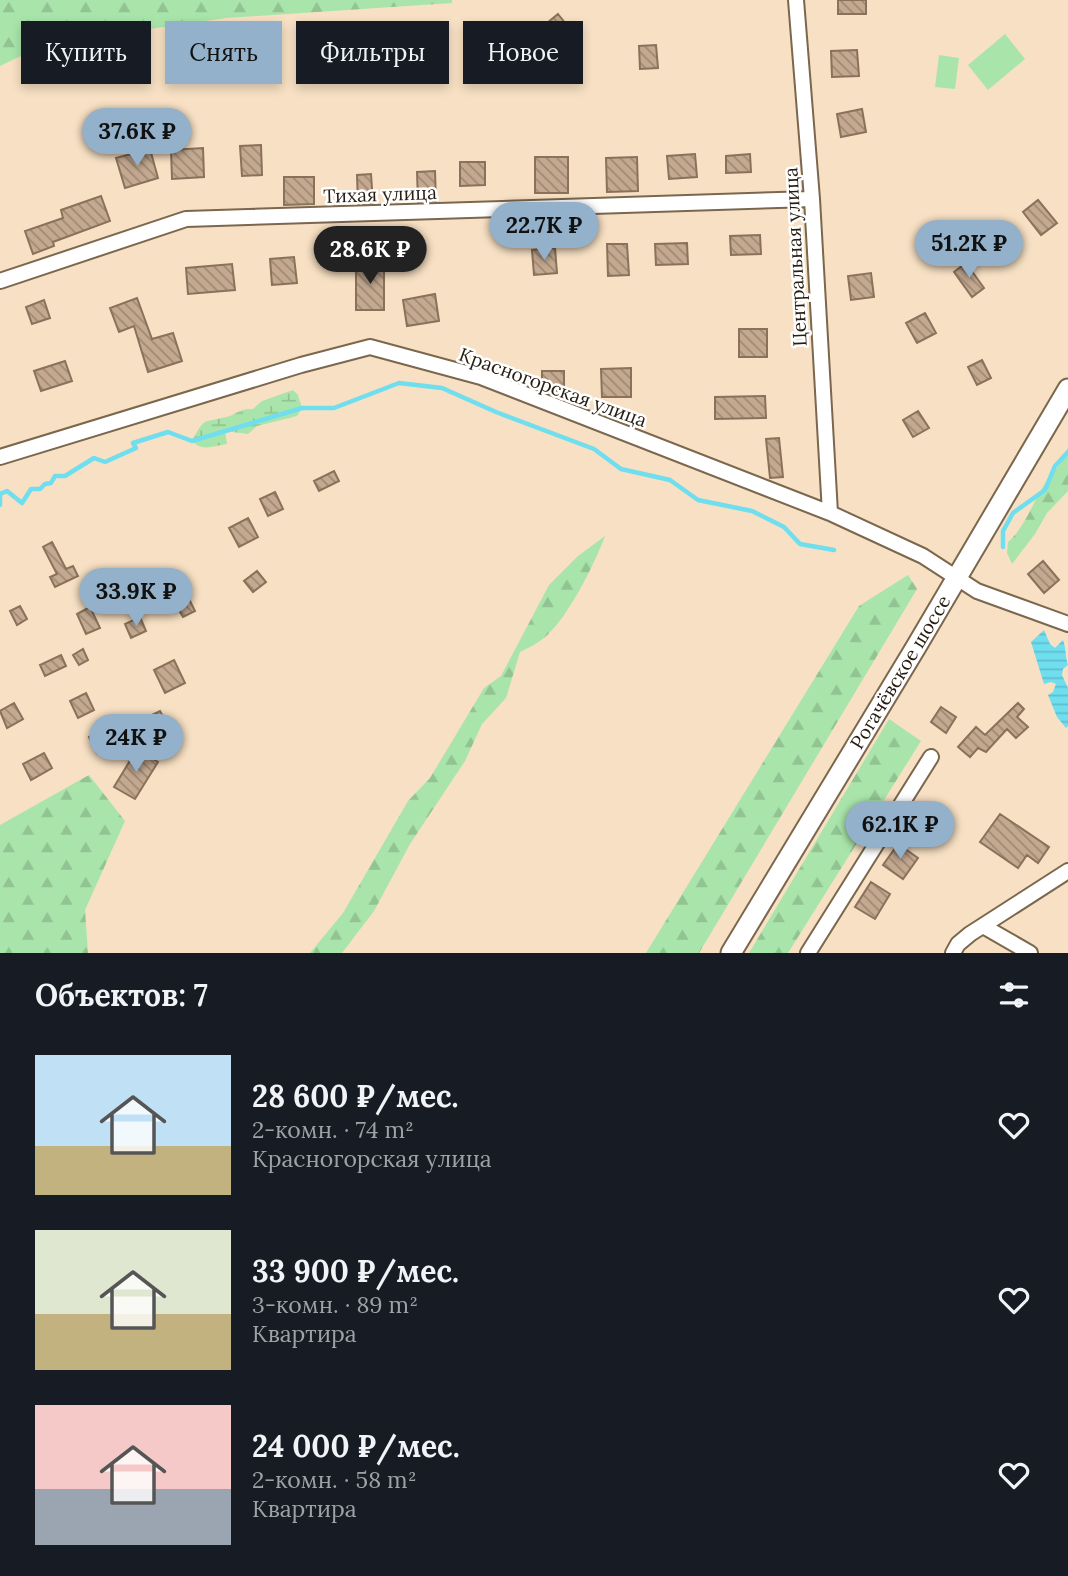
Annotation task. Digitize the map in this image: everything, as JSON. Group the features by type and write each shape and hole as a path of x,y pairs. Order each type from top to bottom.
{"main road":[{"name":"Рогачёвское шоссе","path":"731,953 1068,389"}],"street":[{"name":"Центральная улица","path":"796,0 812,200 830,513"},
{"name":"Тихая улица","path":"0,281 186,219 812,200"},
{"name":"Красногорская улица","path":"0,457 301,365 370,347 481,377 830,513 923,556 977,591 1068,624"},
{"path":"809,952 931,757"},
{"path":"953,953 958,944 970,934 1068,871"},
{"path":"983,926 1030,953"}],"green space":[{"path":"0,0 452,0 452,3 205,21 165,21 165,27 151,29 151,21 21,21 21,56 0,66"},
{"path":"1005,34 1025,59 988,90 968,65"},
{"path":"939,55 959,58 955,89 935,87"},
{"path":"293,390 298,395 302,408 297,416 257,426 248,434 225,431 227,444 204,447 192,441 205,422 253,409 262,401"},
{"path":"1068,448 1068,491 1047,513 1012,564 1007,553 1008,542 1024,522"},
{"path":"605,536 587,576 562,618 544,638 520,652 506,698 482,724 465,761 410,844 374,911 342,953 310,953 343,913 408,801 430,778 484,688 501,676 549,585 578,556"},
{"path":"908,575 917,589 699,953 646,953 859,606"},
{"path":"889,719 921,741 788,953 749,953"},
{"path":"89,775 125,821 85,910 88,953 0,953 0,825"}],"water":[{"path":"1044,630 1050,644 1055,648 1063,640 1064,643 1068,665 1063,669 1062,675 1068,688 1066,728 1057,717 1048,695 1053,692 1056,684 1044,684 1031,642"}],"building":[{"path":"838,0 866,0 866,14 838,14"},
{"path":"558,14 564,21 550,21"},
{"path":"656,45 658,68 640,69 639,46"},
{"path":"857,50 859,76 832,77 831,51"},
{"path":"862,109 866,132 841,137 837,114"},
{"path":"261,145 262,175 242,176 240,146"},
{"path":"203,148 204,177 172,179 171,150"},
{"path":"150,149 158,178 125,188 116,158"},
{"path":"695,154 697,177 669,179 667,156"},
{"path":"750,154 751,172 726,173 726,156"},
{"path":"535,157 568,157 568,193 535,193"},
{"path":"637,157 638,191 607,192 606,158"},
{"path":"460,162 485,162 485,185 460,186"},
{"path":"435,171 436,201 418,202 417,172"},
{"path":"371,174 373,203 358,204 357,175"},
{"path":"284,177 314,177 314,204 284,205"},
{"path":"101,196 110,221 53,242 54,246 33,254 25,231 63,218 61,210"},
{"path":"1038,200 1057,223 1041,235 1023,212"},
{"path":"760,235 761,254 731,255 730,236"},
{"path":"687,243 688,264 656,265 655,244"},
{"path":"607,244 627,244 629,275 608,276"},
{"path":"555,248 557,273 534,275 532,250"},
{"path":"294,257 297,283 272,285 270,259"},
{"path":"356,261 384,261 384,310 356,310"},
{"path":"966,263 984,288 972,297 954,272"},
{"path":"232,264 235,290 188,294 186,268"},
{"path":"871,273 874,297 851,300 848,276"},
{"path":"435,294 439,321 407,326 403,300"},
{"path":"137,298 152,339 173,333 182,361 148,372 134,326 119,332 110,308"},
{"path":"44,300 50,318 32,324 26,307"},
{"path":"925,313 936,333 917,343 906,323"},
{"path":"739,329 767,329 767,357 739,357"},
{"path":"982,360 991,378 977,385 968,367"},
{"path":"65,361 72,381 41,391 34,371"},
{"path":"631,368 631,397 602,397 601,369"},
{"path":"542,371 564,371 564,391 542,390"},
{"path":"765,396 766,418 715,419 715,397"},
{"path":"918,411 929,428 913,437 903,420"},
{"path":"779,438 783,477 770,478 766,439"},
{"path":"334,471 339,481 319,491 314,481"},
{"path":"275,492 283,509 268,516 260,499"},
{"path":"248,518 258,537 239,547 229,528"},
{"path":"52,542 66,569 73,566 78,576 55,587 50,577 57,574 43,547"},
{"path":"1043,561 1059,580 1044,593 1028,574"},
{"path":"257,571 266,582 253,592 244,581"},
{"path":"188,597 195,611 183,617 175,604"},
{"path":"20,606 27,619 17,625 10,611"},
{"path":"90,607 100,628 86,634 77,614"},
{"path":"140,617 146,631 131,638 125,624"},
{"path":"83,649 88,660 79,665 73,655"},
{"path":"61,655 66,666 45,676 40,665"},
{"path":"174,660 185,683 165,693 154,670"},
{"path":"86,693 94,710 78,718 70,701"},
{"path":"14,703 23,719 7,728 0,711"},
{"path":"1018,703 1024,709 1017,717 1028,727 1016,738 1007,729 986,752 978,748 970,757 958,747 976,727 985,735"},
{"path":"941,707 956,717 946,733 931,722"},
{"path":"160,711 165,720 136,734 131,725"},
{"path":"102,731 110,747 97,753 89,737"},
{"path":"137,749 158,762 135,799 114,787"},
{"path":"44,753 52,768 31,780 23,764"},
{"path":"1000,814 1049,847 1038,863 1027,855 1018,868 980,842"},
{"path":"898,844 918,858 903,879 883,865"},
{"path":"871,882 890,894 875,919 855,907"}],"waterway":[{"path":"0,505 0,494 7,491 22,503 31,489 40,489 51,483 55,476 65,476 94,458 105,462 136,448 133,443 168,432 192,441 302,408 334,408 399,383 442,388 496,412 594,449 621,469 670,480 698,500 752,511 784,527 800,544 834,550"},
{"path":"1003,547 1003,531 1013,513 1045,490 1055,466 1068,452"}]}
